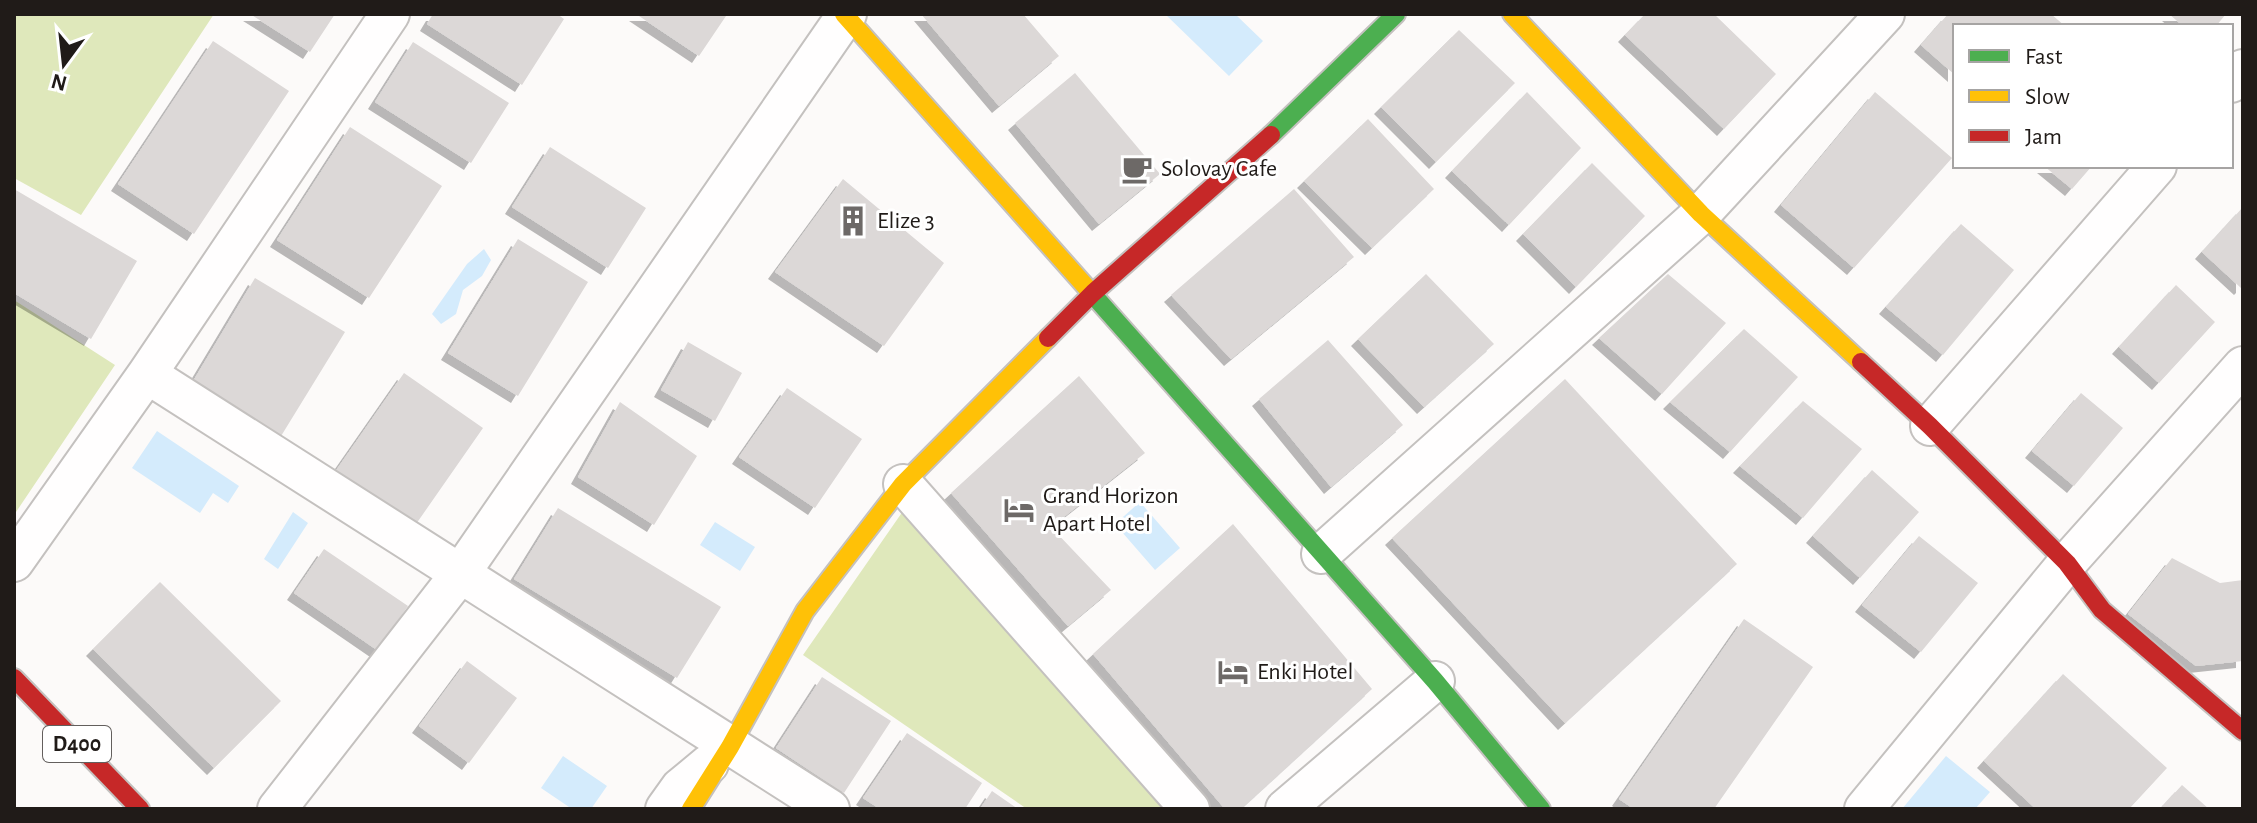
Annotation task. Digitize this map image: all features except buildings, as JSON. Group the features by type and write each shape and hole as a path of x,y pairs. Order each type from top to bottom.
{"main road":[{"path":"691,809 730,747 805,611 903,484 1093,293 1267,139 1396,14"},
{"path":"1512,14 1701,214 1930,426 2067,563 2102,610 2243,731"},
{"path":"845,15 1435,681 1541,809"},
{"name":"D400","path":"14,678 140,809"}],"street":[{"path":"14,562 147,374 390,14"},
{"path":"1321,554 1701,214 1885,14"},
{"path":"277,809 460,574 845,15"},
{"path":"1930,426 2155,168"},
{"path":"1864,809 2067,563 2243,366"},
{"path":"147,374 830,809"},
{"path":"903,484 1190,809"},
{"path":"1285,809 1435,681"},
{"path":"665,809 680,788 730,747"}],"green space":[{"path":"14,14 214,14 81,215 14,178"},
{"path":"14,300 115,365 14,515"},
{"path":"910,501 1179,809 1027,809 803,655"}],"water":[{"path":"1165,14 1235,14 1263,41 1229,76"},
{"path":"484,249 491,260 482,276 463,290 456,314 441,324 432,314 467,264"},
{"path":"157,431 239,486 228,503 213,493 200,513 132,468"},
{"path":"1140,502 1180,548 1155,570 1115,524"},
{"path":"293,512 308,523 278,569 264,559"},
{"path":"715,522 755,547 740,571 700,545"},
{"path":"563,756 607,786 591,809 572,809 541,788"},
{"path":"1946,756 1990,792 1975,809 1902,809"}],"traffic: fast":[{"path":"1271,135 1396,14"},
{"path":"1087,288 1435,681 1541,809"}],"traffic: slow":[{"path":"844,14 1087,288"},
{"path":"1512,14 1701,214 1861,362"},
{"path":"691,809 730,747 805,611 903,484 1048,338"}],"traffic: jam":[{"path":"1048,338 1093,293 1271,135"},
{"path":"1861,362 2067,563 2102,610 2243,731"},
{"path":"14,678 140,809"}],"place":[{"name":"Solovay Cafe","path":"1137,169"},
{"name":"Elize 3","path":"853,221"},
{"name":"Grand Horizon Apart Hotel","path":"1019,510"},
{"name":"Enki Hotel","path":"1233,672"}]}
